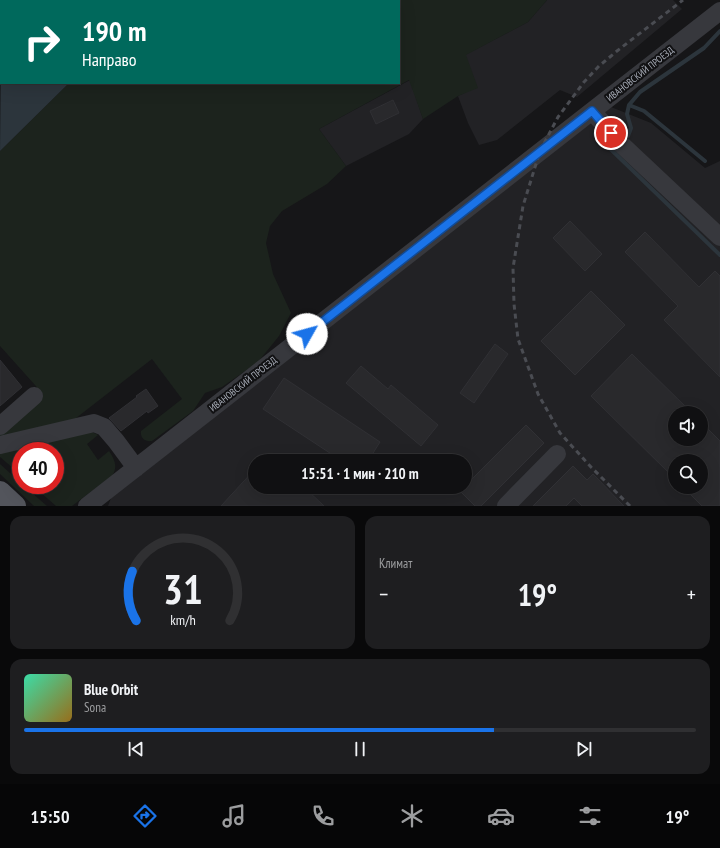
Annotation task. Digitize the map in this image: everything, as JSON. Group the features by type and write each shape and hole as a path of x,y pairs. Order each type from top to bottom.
{"main road":[{"path":"0,492 15,506"}],"street":[{"name":"ИВАНОВСКИЙ ПРОЕЗД","path":"87,506 720,11"},
{"path":"592,111 621,144 720,237"},
{"path":"0,426 34,396"},
{"path":"0,445 94,423 104,427 136,468"},
{"path":"506,506 557,454"}],"shaded area":[{"path":"400,0 547,0 528,22 466,55 478,88 458,96 423,119 409,80 319,129 346,166 327,184 282,211 270,226 266,243 273,274 291,313 279,336 258,362 222,387 205,393 193,411 152,441 147,441 144,439 141,436 141,431 182,399 152,359 71,422 0,439 0,435 43,394 0,346 0,151 68,84 400,84"},
{"path":"547,0 673,0 682,9 577,97 560,90 497,140 479,145 468,123 458,96 477,87 465,55 528,22"},
{"path":"410,80 423,119 409,134 346,166 319,129"},
{"path":"1,84 68,84 0,151"},
{"path":"611,107 651,123 705,168 720,161 720,506 108,506 111,498"},
{"path":"90,431 98,435 87,444 98,460 109,451 114,460 114,473 72,506 56,506 42,494 64,494 64,442 40,442"},
{"path":"12,448 12,467 0,457 0,451"},
{"path":"0,464 12,475 12,485 0,474"},
{"path":"21,494 33,494 47,506 34,506"}],"building":[{"path":"393,100 399,113 376,124 370,111"},
{"path":"570,221 602,254 585,271 553,238"},
{"path":"645,232 699,287 715,271 720,276 720,377 664,320 678,306 625,252"},
{"path":"591,291 625,325 575,375 541,341"},
{"path":"495,344 508,354 474,403 460,393"},
{"path":"632,354 685,406 668,406 668,446 708,446 708,429 720,441 720,506 702,506 690,494 708,494 708,454 668,454 668,472 591,396"},
{"path":"0,360 22,387 0,406"},
{"path":"361,366 388,389 391,385 438,425 421,446 346,383"},
{"path":"284,378 380,442 372,454 331,454 263,409"},
{"path":"146,389 158,406 148,413 147,411 121,431 109,418"},
{"path":"526,425 544,443 481,506 475,506 463,494 472,494 472,479"},
{"path":"573,466 587,480 593,474 624,506 582,506 574,498 566,506 533,506"},
{"path":"248,477 248,494 311,494 324,506 221,506"}],"waterway":[{"path":"628,136 631,128 627,114 629,105 640,92 704,48 720,31"},
{"path":"629,105 644,111 705,161"},
{"path":"595,134 720,255"}],"railway":[{"path":"630,506 560,433 538,394 518,339 514,304 513,268 523,206 540,151 558,117 584,82 599,66 683,0"}],"route":[{"path":"307,334 592,111 611,133"}]}
